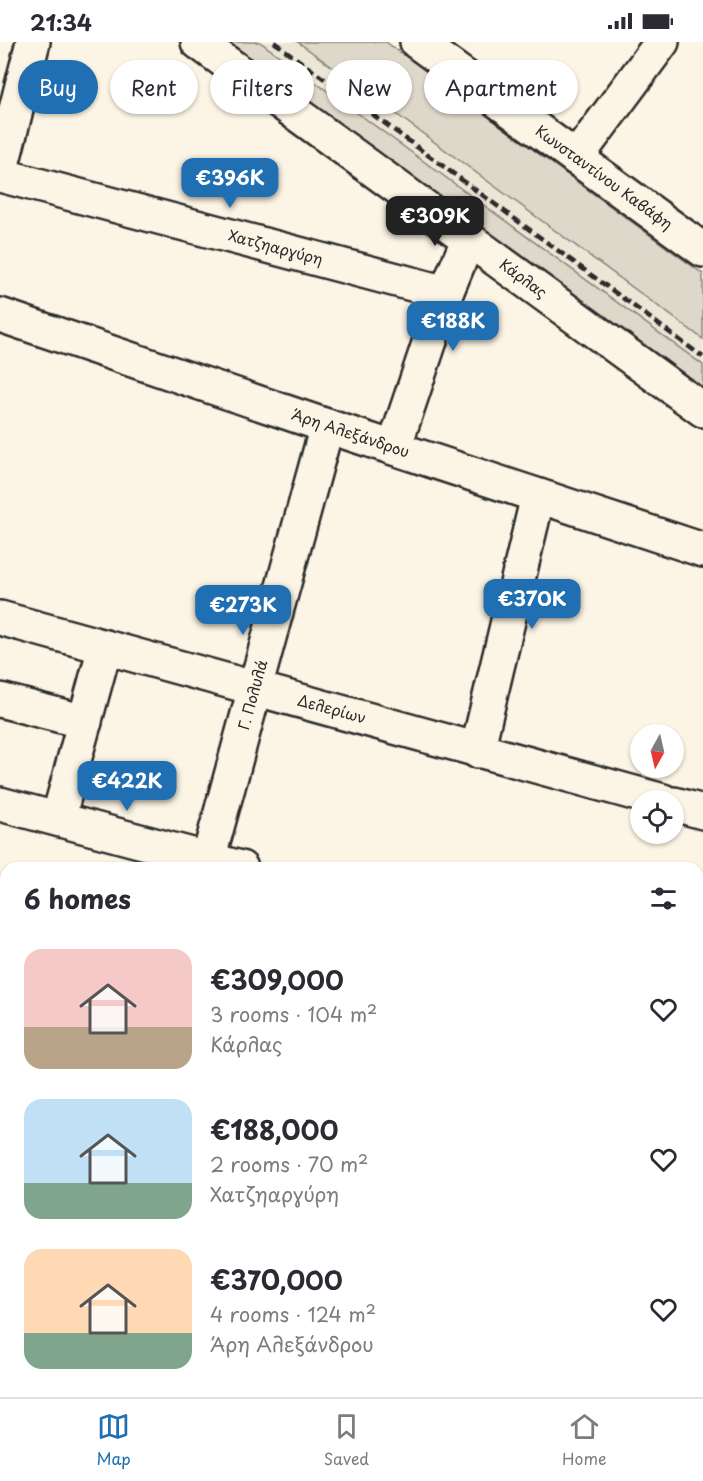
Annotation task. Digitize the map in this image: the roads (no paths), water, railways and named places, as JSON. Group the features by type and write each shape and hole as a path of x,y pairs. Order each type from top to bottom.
{"street":[{"path":"0,174 33,42"},
{"name":"Κάρλας","path":"198,42 703,410"},
{"name":"Κωνσταντίνου Καβάφη","path":"417,42 703,250"},
{"path":"576,158 662,42"},
{"name":"Χατζηαργύρη","path":"0,174 446,293"},
{"path":"394,448 446,293 468,240"},
{"name":"Άρη Αλεξάνδρου","path":"0,315 703,550"},
{"name":"Γ. Πολυλά","path":"208,860 327,426"},
{"path":"477,751 538,496"},
{"name":"Δελερίων","path":"0,618 630,792"},
{"path":"58,819 105,647"},
{"path":"0,700 85,722"},
{"path":"0,804 216,862"},
{"path":"684,807 703,812"}],"railway":[{"path":"274,42 703,357"}]}
